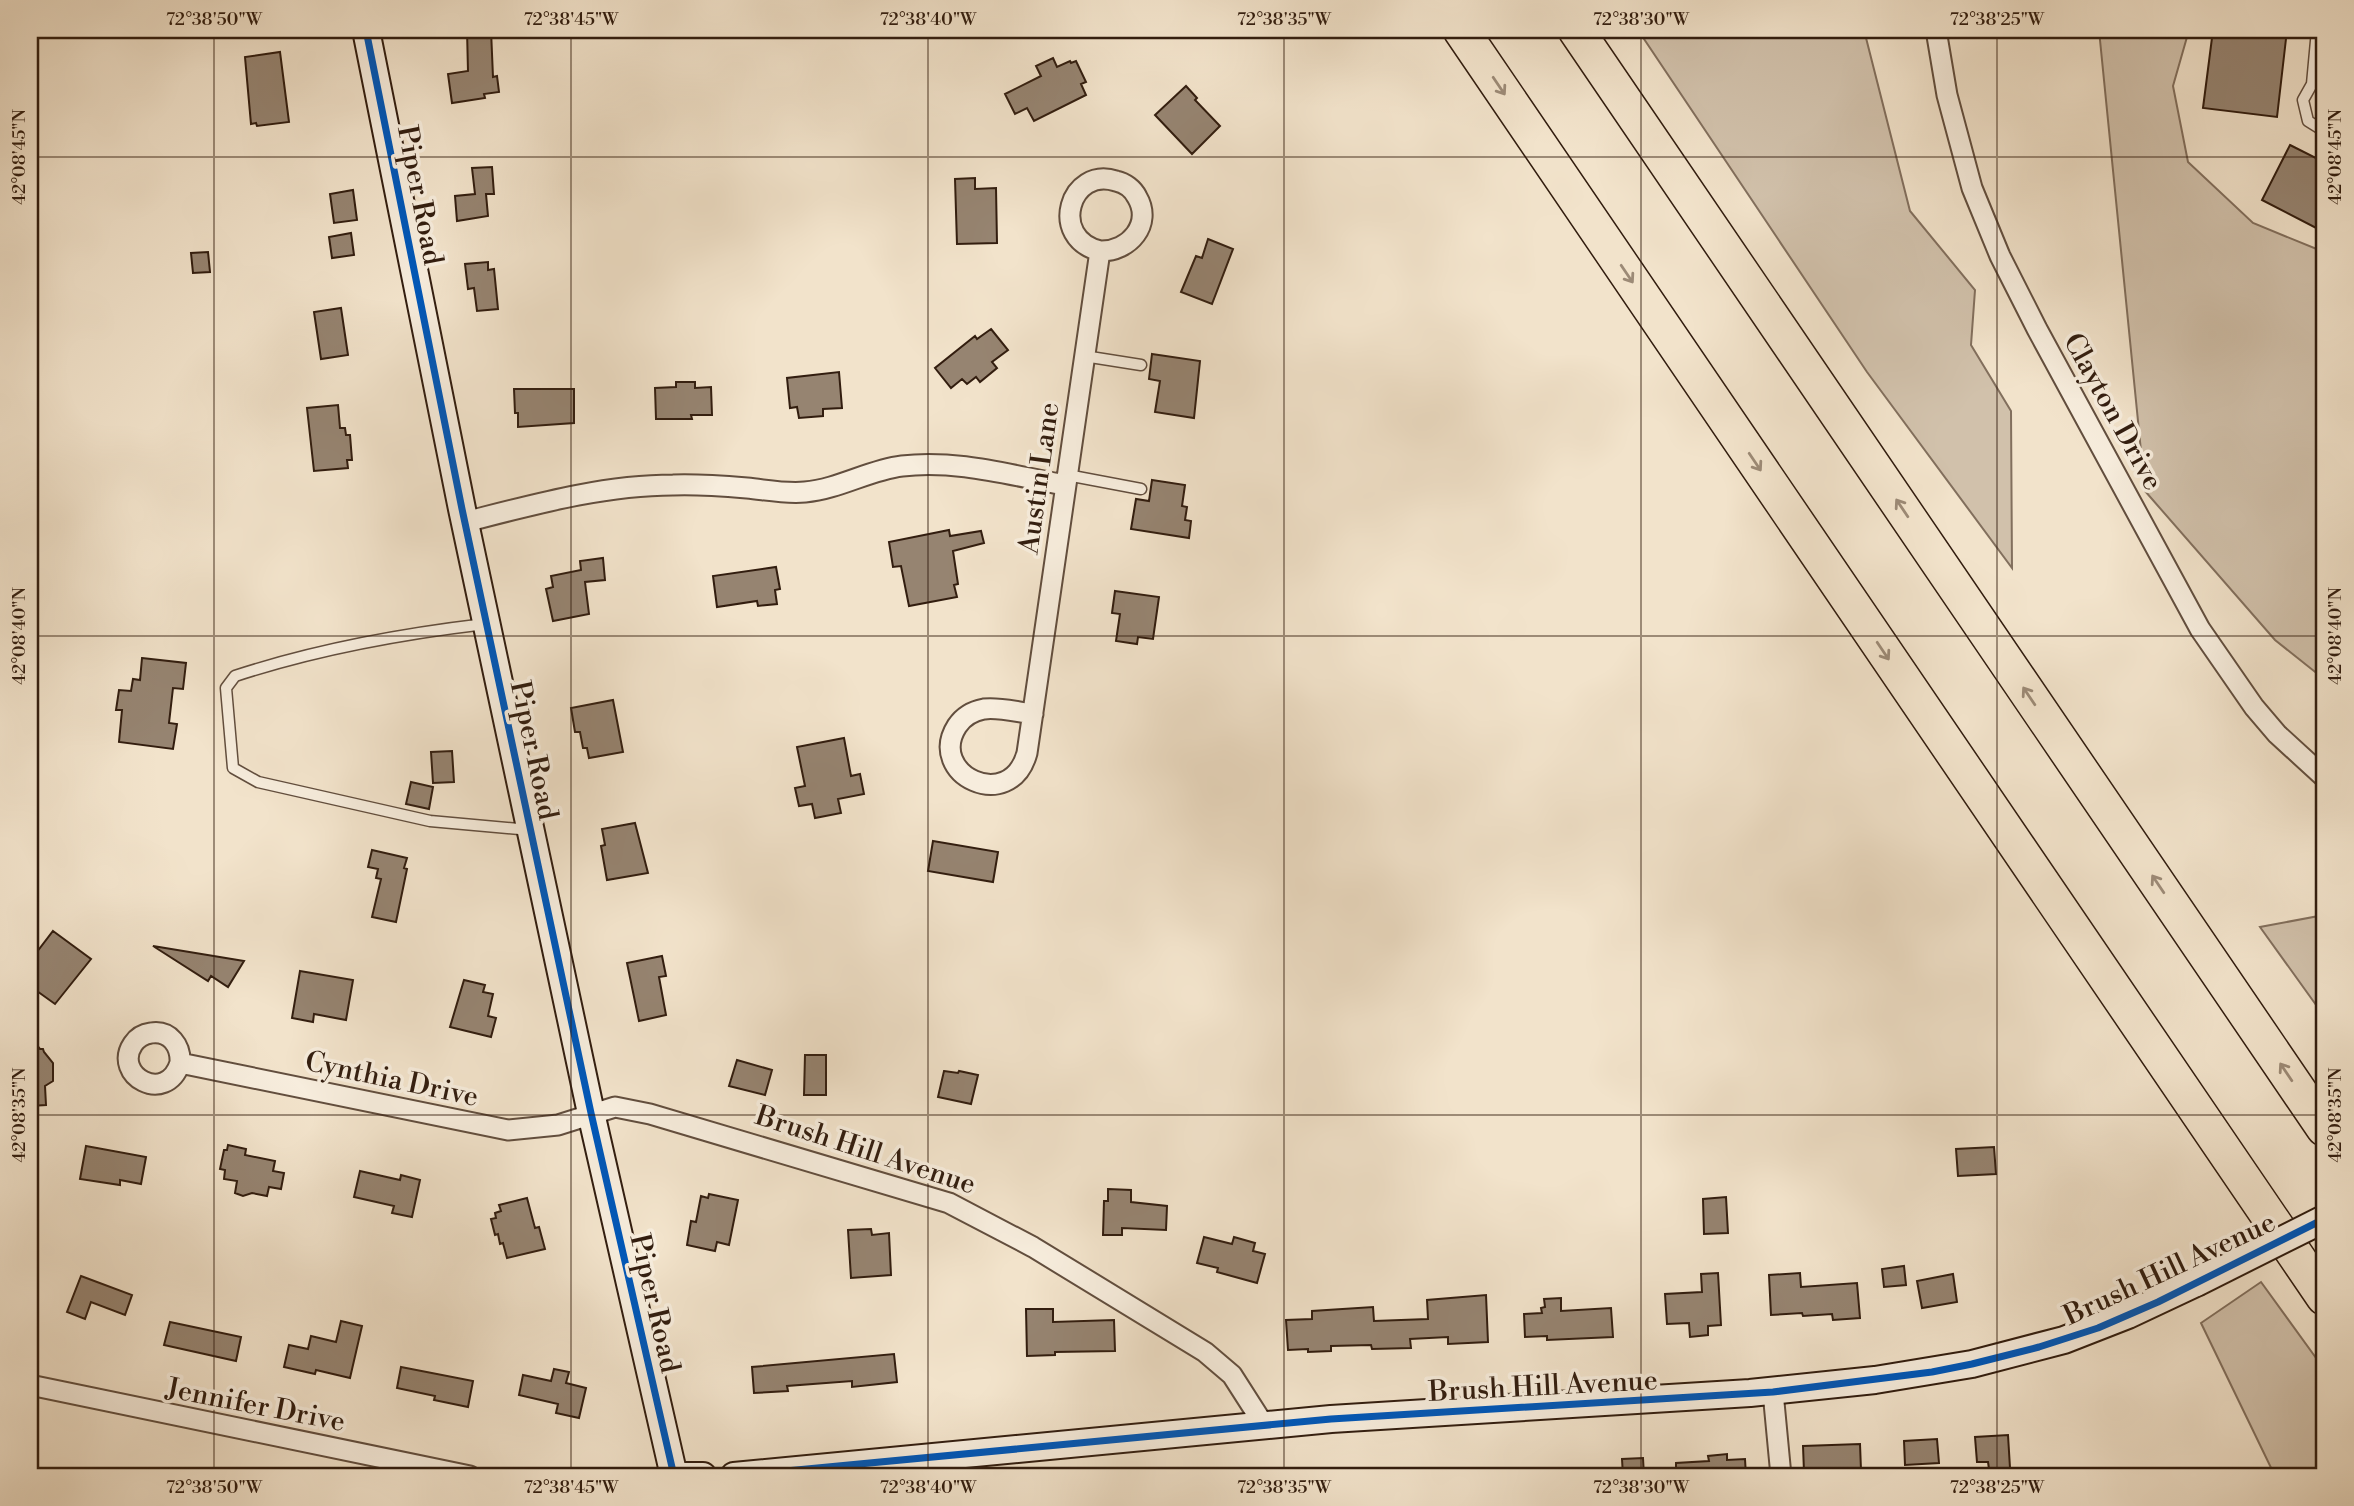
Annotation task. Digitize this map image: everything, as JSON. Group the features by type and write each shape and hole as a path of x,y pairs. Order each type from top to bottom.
{"highway":[{"path":"1461,30 2324,1297"},
{"path":"1576,30 2324,1128"}],"street":[{"name":"Piper Road","path":"366,30 465,522 591,1113 673,1476"},
{"name":"Clayton Drive","path":"1936,30 1947,95 1972,188 1994,244 2031,317 2200,629 2254,707 2277,734 2324,777"},
{"name":"Austin Lane","path":"1033,714 988,709 967,716 956,727 951,741 952,756 958,769 969,779 983,785 998,784 1012,778 1025,760 1033,714 1100,251"},
{"path":"465,522 623,488 699,485 804,492 827,488 890,468 919,464 1066,480"},
{"name":"Cynthia Drive","path":"180,1063 508,1130 558,1125 591,1113"},
{"name":"Brush Hill Avenue","path":"591,1113 615,1107 650,1114 949,1203 1033,1247 1205,1352 1231,1375 1264,1426"},
{"name":"Brush Hill Avenue","path":"734,1476 1379,1416 1773,1392 1932,1372 2013,1354 2098,1328 2324,1219"},
{"name":"Jennifer Drive","path":"30,1385 470,1476"},
{"path":"1773,1392 1781,1476"},
{"path":"673,1476 702,1476"}],"lane":[{"path":"2317,30 2312,84 2303,100 2308,121 2324,131"},
{"path":"2312,84 2324,77"},
{"path":"1084,356 1141,365"},
{"path":"1066,480 1141,489"},
{"path":"487,624 358,642 235,676 226,688 233,768 258,782 430,821 531,830"}],"shaded area":[{"path":"1638,30 1864,30 1910,211 1975,290 1971,345 2011,411 2012,568 1867,372"},
{"path":"2099,30 2189,30 2173,86 2188,162 2253,223 2324,252 2324,679 2275,640 2145,491"},
{"path":"2324,915 2324,1016 2260,927"},
{"path":"2261,1282 2324,1369 2324,1476 2275,1476 2201,1323"}],"building":[{"path":"467,30 491,30 493,77 497,76 499,92 484,94 485,98 452,103 448,74 468,71"},
{"path":"2213,30 2287,30 2277,117 2203,108"},
{"path":"280,52 289,122 257,126 256,123 251,124 245,57"},
{"path":"1053,58 1057,67 1076,61 1086,82 1081,84 1086,95 1034,121 1027,108 1015,114 1005,94 1041,76 1036,66"},
{"path":"1186,86 1197,98 1195,100 1220,126 1192,154 1155,115"},
{"path":"2290,145 2324,162 2324,232 2262,200"},
{"path":"492,167 494,194 486,194 488,216 457,221 455,196 475,194 472,168"},
{"path":"975,178 975,189 996,188 997,243 957,244 955,179"},
{"path":"353,190 357,220 334,223 330,194"},
{"path":"351,233 354,255 332,258 329,237"},
{"path":"1208,239 1233,249 1212,304 1181,292 1196,256 1202,258"},
{"path":"208,252 210,272 193,273 191,253"},
{"path":"488,262 488,270 494,269 498,309 477,311 474,288 468,289 465,264"},
{"path":"341,308 348,355 321,359 314,312"},
{"path":"991,329 1008,350 992,362 997,368 980,382 976,377 967,384 962,379 951,388 935,368 975,336 977,339"},
{"path":"1152,354 1200,361 1194,418 1155,412 1160,381 1149,379"},
{"path":"839,372 842,408 823,409 823,416 799,418 797,407 790,408 787,378"},
{"path":"676,382 695,382 695,388 711,387 712,415 691,415 692,419 656,419 655,388 676,387"},
{"path":"514,389 574,389 574,423 518,427"},
{"path":"338,405 340,428 345,428 346,435 350,435 352,460 347,460 348,468 314,471 307,408"},
{"path":"1152,480 1185,485 1182,506 1187,507 1185,520 1191,521 1189,538 1131,529 1136,499 1149,501"},
{"path":"949,530 950,536 981,531 984,543 953,551 958,584 954,585 957,597 909,606 901,566 893,567 889,542"},
{"path":"603,558 605,580 585,582 589,614 553,621 546,589 553,587 551,576 581,570 580,561"},
{"path":"776,567 780,589 775,590 777,604 758,606 757,601 717,607 713,576"},
{"path":"1115,591 1159,597 1153,639 1138,637 1137,644 1116,641 1120,614 1112,613"},
{"path":"142,658 186,663 183,689 173,688 169,723 177,724 173,749 119,742 122,710 116,710 119,690 131,691 133,679 140,680"},
{"path":"613,700 623,752 589,758 587,748 583,748 580,732 575,732 571,708"},
{"path":"844,738 851,776 860,774 864,794 838,799 841,813 815,818 812,804 799,806 795,788 805,786 797,747"},
{"path":"452,751 454,782 433,783 431,752"},
{"path":"411,782 433,787 429,809 406,804"},
{"path":"635,823 648,873 607,880 601,846 605,845 602,829"},
{"path":"933,841 998,852 993,882 928,871"},
{"path":"372,850 407,858 396,922 372,917 381,879 376,878 378,869 368,867"},
{"path":"53,931 91,959 55,1004 30,986 30,961"},
{"path":"153,946 244,961 228,987 211,976 208,981"},
{"path":"662,956 666,976 659,977 666,1015 639,1021 627,963"},
{"path":"300,971 353,980 346,1020 314,1014 313,1022 292,1018"},
{"path":"464,980 485,985 483,992 493,994 488,1016 496,1018 491,1037 450,1027"},
{"path":"30,1037 53,1063 53,1081 45,1086 46,1105 30,1106"},
{"path":"805,1055 826,1055 826,1095 804,1095"},
{"path":"737,1060 772,1070 765,1095 729,1086"},
{"path":"944,1071 978,1075 971,1104 938,1097"},
{"path":"228,1145 246,1149 245,1155 275,1161 273,1171 284,1173 281,1189 269,1187 267,1196 252,1193 243,1196 235,1193 237,1181 224,1179 225,1170 220,1169 224,1150 227,1150"},
{"path":"86,1146 146,1157 141,1184 120,1180 120,1185 80,1179"},
{"path":"1994,1147 1996,1174 1958,1176 1956,1149"},
{"path":"360,1171 400,1180 401,1175 420,1180 412,1217 392,1213 394,1206 354,1197"},
{"path":"1108,1189 1131,1190 1131,1202 1167,1206 1166,1230 1122,1228 1122,1235 1103,1235 1104,1201 1108,1201"},
{"path":"709,1194 738,1200 729,1245 717,1242 715,1251 687,1245 691,1221 696,1222 701,1196 708,1198"},
{"path":"1726,1197 1728,1233 1704,1234 1703,1199"},
{"path":"527,1198 535,1228 539,1227 545,1249 507,1258 503,1243 500,1244 498,1234 495,1235 491,1219 496,1218 495,1213 501,1211 499,1205"},
{"path":"871,1229 872,1235 889,1233 891,1275 851,1278 848,1230"},
{"path":"1204,1237 1232,1244 1234,1237 1255,1243 1253,1251 1265,1254 1257,1283 1217,1272 1218,1268 1197,1263"},
{"path":"1904,1266 1906,1285 1884,1287 1882,1269"},
{"path":"1718,1273 1721,1325 1708,1326 1708,1335 1690,1337 1689,1323 1667,1324 1665,1294 1702,1292 1701,1274"},
{"path":"1800,1273 1801,1287 1857,1283 1860,1318 1833,1320 1832,1314 1771,1315 1769,1275"},
{"path":"1953,1274 1957,1302 1922,1308 1917,1281"},
{"path":"81,1276 132,1295 125,1315 91,1302 85,1319 67,1312"},
{"path":"1486,1295 1488,1342 1448,1344 1448,1337 1410,1339 1411,1348 1372,1349 1371,1345 1331,1346 1331,1351 1288,1350 1286,1320 1312,1319 1312,1311 1373,1307 1374,1321 1428,1319 1427,1300"},
{"path":"1561,1298 1561,1311 1611,1308 1613,1337 1547,1340 1547,1336 1525,1337 1524,1314 1542,1313 1541,1308 1545,1307 1544,1299"},
{"path":"1026,1309 1053,1309 1053,1322 1114,1320 1115,1351 1055,1352 1055,1355 1027,1356"},
{"path":"341,1321 362,1326 350,1378 316,1370 315,1374 284,1367 289,1345 308,1349 311,1336 336,1342"},
{"path":"170,1322 241,1337 236,1361 164,1345"},
{"path":"894,1354 897,1382 852,1387 852,1381 787,1386 788,1391 754,1393 752,1367"},
{"path":"401,1367 473,1381 468,1407 397,1388"},
{"path":"554,1369 569,1372 566,1383 586,1388 579,1418 556,1413 558,1404 519,1395 523,1375 551,1381"},
{"path":"2008,1435 2010,1468 1989,1469 1988,1462 1977,1462 1975,1437"},
{"path":"1937,1439 1939,1463 1905,1465 1904,1441"},
{"path":"1860,1444 1861,1470 1804,1472 1803,1446"},
{"path":"1727,1454 1727,1460 1745,1459 1746,1476 1676,1476 1676,1463 1709,1461 1708,1456"},
{"path":"1643,1458 1644,1476 1623,1476 1622,1459"}],"cycle path":[{"path":"366,30 462,509 591,1113 674,1476"},
{"path":"734,1476 1331,1419 1773,1392 1932,1372 2039,1347 2098,1328 2158,1302 2324,1219"}]}
